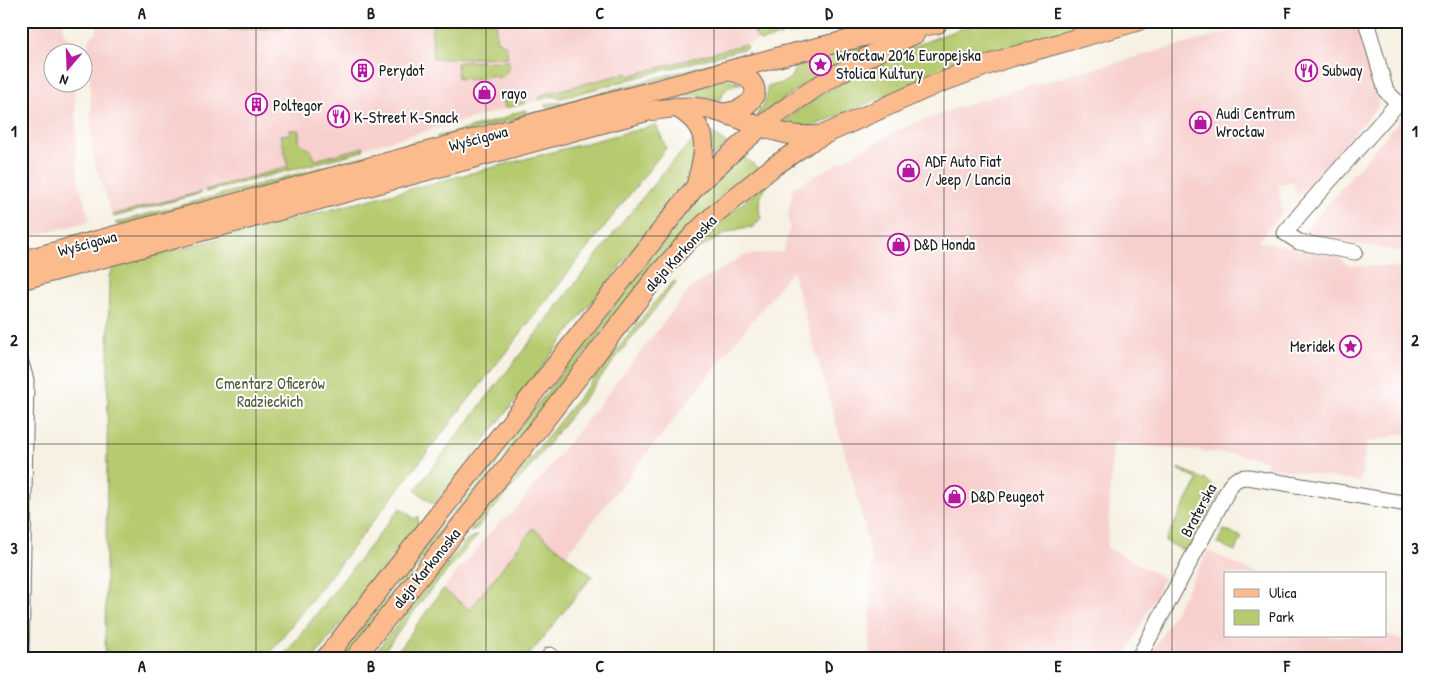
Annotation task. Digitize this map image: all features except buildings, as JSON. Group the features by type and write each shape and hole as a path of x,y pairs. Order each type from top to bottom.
{"main road":[{"name":"aleja Karkonoska","path":"354,659 541,425 648,286 695,233 717,212 773,168 808,143 823,135 934,85 1004,59 1138,21"},
{"name":"aleja Karkonoska","path":"325,659 696,186 762,126 790,106 840,74 899,41 941,22"},
{"name":"Wyścigowa","path":"21,260 728,71 874,34 941,22"},
{"path":"723,113 745,107 755,92 754,85 746,76 728,71"},
{"name":"Wyścigowa","path":"21,280 648,111 676,107 702,108 794,135 823,135"},
{"path":"676,107 688,114 701,130 704,152 696,186"}],"street":[{"path":"1355,252 1299,242 1285,233 1398,103 1386,91 1366,21"},
{"path":"21,363 26,380 23,446 21,658"},
{"name":"Braterska","path":"1138,659 1230,486 1238,478 1248,477 1408,504"}],"shaded area":[{"path":"21,21 63,21 63,32 72,42 42,42 42,92 74,92 78,180 90,221 21,239"},
{"path":"97,21 806,21 779,28 761,40 112,215 93,158 90,92 92,92 92,42 88,41 97,31"},
{"path":"1272,21 1355,21 1379,105 1298,196 1293,181 1278,185 1283,212 1258,241 1339,257 1348,265 1408,269 1408,435 1401,434 1367,443 1360,482 1265,466 1266,460 1234,454 1113,443 1107,548 1164,578 1124,659 869,659 872,561 855,488 792,271 566,555 533,528 470,610 443,589 498,524 513,513 691,288 744,255 783,252 790,228 788,216 793,188 898,130 956,108 1019,89"},
{"path":"1408,111 1408,253 1302,234 1362,164"},
{"path":"1208,551 1254,572 1224,572 1224,638 1386,638 1386,633 1408,643 1408,659 1149,659"}],"green space":[{"path":"229,21 237,21 238,24 286,21 280,28 229,30 226,27"},
{"path":"294,21 348,21 348,27 319,28 318,23 294,24"},
{"path":"437,21 505,21 496,22 496,40 506,45 508,57 433,59 432,26"},
{"path":"758,21 762,22 765,30 797,21 807,21 781,27 781,36 760,41 754,32"},
{"path":"828,21 845,21 787,35 786,31"},
{"path":"986,21 1104,21 1028,43 943,72 813,126 798,127 783,123 812,100 868,68 925,42"},
{"path":"871,43 813,78 760,116 756,116 766,100 767,87 788,80 791,77 794,68 793,61"},
{"path":"745,44 746,48 561,98 551,96 539,100 541,95 627,73 628,76"},
{"path":"750,53 749,57 551,109 544,105 563,103"},
{"path":"509,61 507,70 499,77 496,78 495,75 468,80 467,78 458,79 457,63"},
{"path":"726,79 741,83 728,88 720,100 696,95 677,96 568,125"},
{"path":"522,91 526,103 505,108 503,97"},
{"path":"526,110 520,118 443,139 436,137 503,119 514,113"},
{"name":"Cmentarz Oficerów Radzieckich","path":"656,125 666,148 265,659 105,659 109,276 114,266"},
{"path":"290,130 299,130 299,141 311,150 315,160 364,147 363,151 206,192 205,190 288,167 281,135 290,134"},
{"path":"711,132 727,144 713,157 711,156"},
{"path":"697,136 699,143 688,179 434,505 415,490 626,218 666,169"},
{"path":"413,143 406,149 120,226 115,223"},
{"path":"742,156 759,168 614,316 344,659 338,659 663,242 721,176"},
{"path":"770,181 761,198 759,208 761,218 753,227 727,233 687,255 714,226"},
{"path":"201,192 114,217 112,215"},
{"path":"674,281 676,282 530,467 475,530 470,532 659,297"},
{"path":"1179,468 1208,481 1219,493 1187,552 1165,541 1198,480"},
{"path":"400,508 415,519 418,516 418,525 313,659 281,659 322,607 326,607 324,604"},
{"path":"533,528 592,576 526,659 392,659 443,589 470,610"},
{"path":"1224,530 1242,537 1235,551 1217,543"},
{"path":"478,535 427,594 378,659 370,659 430,583 468,539"}],"place":[{"name":"Wrocław 2016 Europejska Stolica Kultury","path":"820,64"},
{"name":"Perydot","path":"363,70"},
{"name":"Subway","path":"1306,70"},
{"name":"rayo","path":"485,93"},
{"name":"Poltegor","path":"257,105"},
{"name":"K-Street K-Snack","path":"338,117"},
{"name":"Audi Centrum Wrocław","path":"1200,122"},
{"name":"ADF Auto Fiat / Jeep / Lancia","path":"909,170"},
{"name":"D&D Honda","path":"898,244"},
{"name":"Meridek","path":"1351,346"},
{"name":"D&D Peugeot","path":"955,496"}]}
